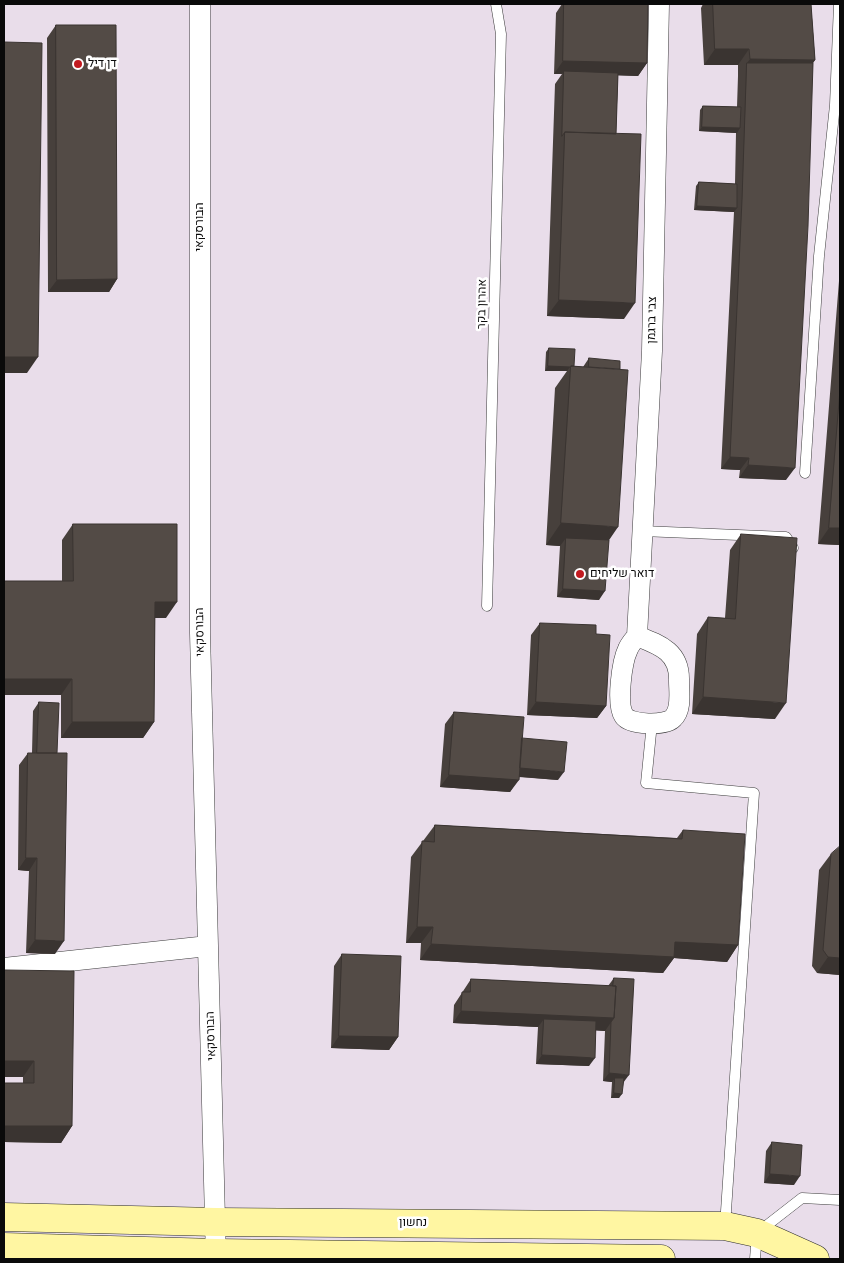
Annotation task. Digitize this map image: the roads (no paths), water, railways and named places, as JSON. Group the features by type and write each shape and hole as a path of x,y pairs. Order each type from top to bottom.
{"street":[{"name":"הבורסקאי","path":"200,4 200,632 216,1256"},
{"name":"צבי ברגמן","path":"637,636 654,642 667,650 677,662 680,675 678,708 674,718 666,723 634,723 625,718 620,707 624,662 628,648 637,636 652,351 659,4"},
{"path":"4,968 208,946"},
{"name":"נחשון","path":"4,1217 216,1222 724,1226 757,1232 815,1259"},
{"path":"4,1247 216,1256 661,1259"}],"lane":[{"name":"אהרון בקר","path":"487,606 501,34 496,4"},
{"path":"805,473 819,256 835,105 839,4"},
{"path":"642,531 786,537 795,550 794,559"},
{"path":"652,723 646,783 754,793 724,1226"},
{"path":"755,1259 757,1232 802,1198 840,1200"}],"place":[{"name":"דן דיל","path":"78,64"},
{"name":"דואר שליחים","path":"580,574"}]}
